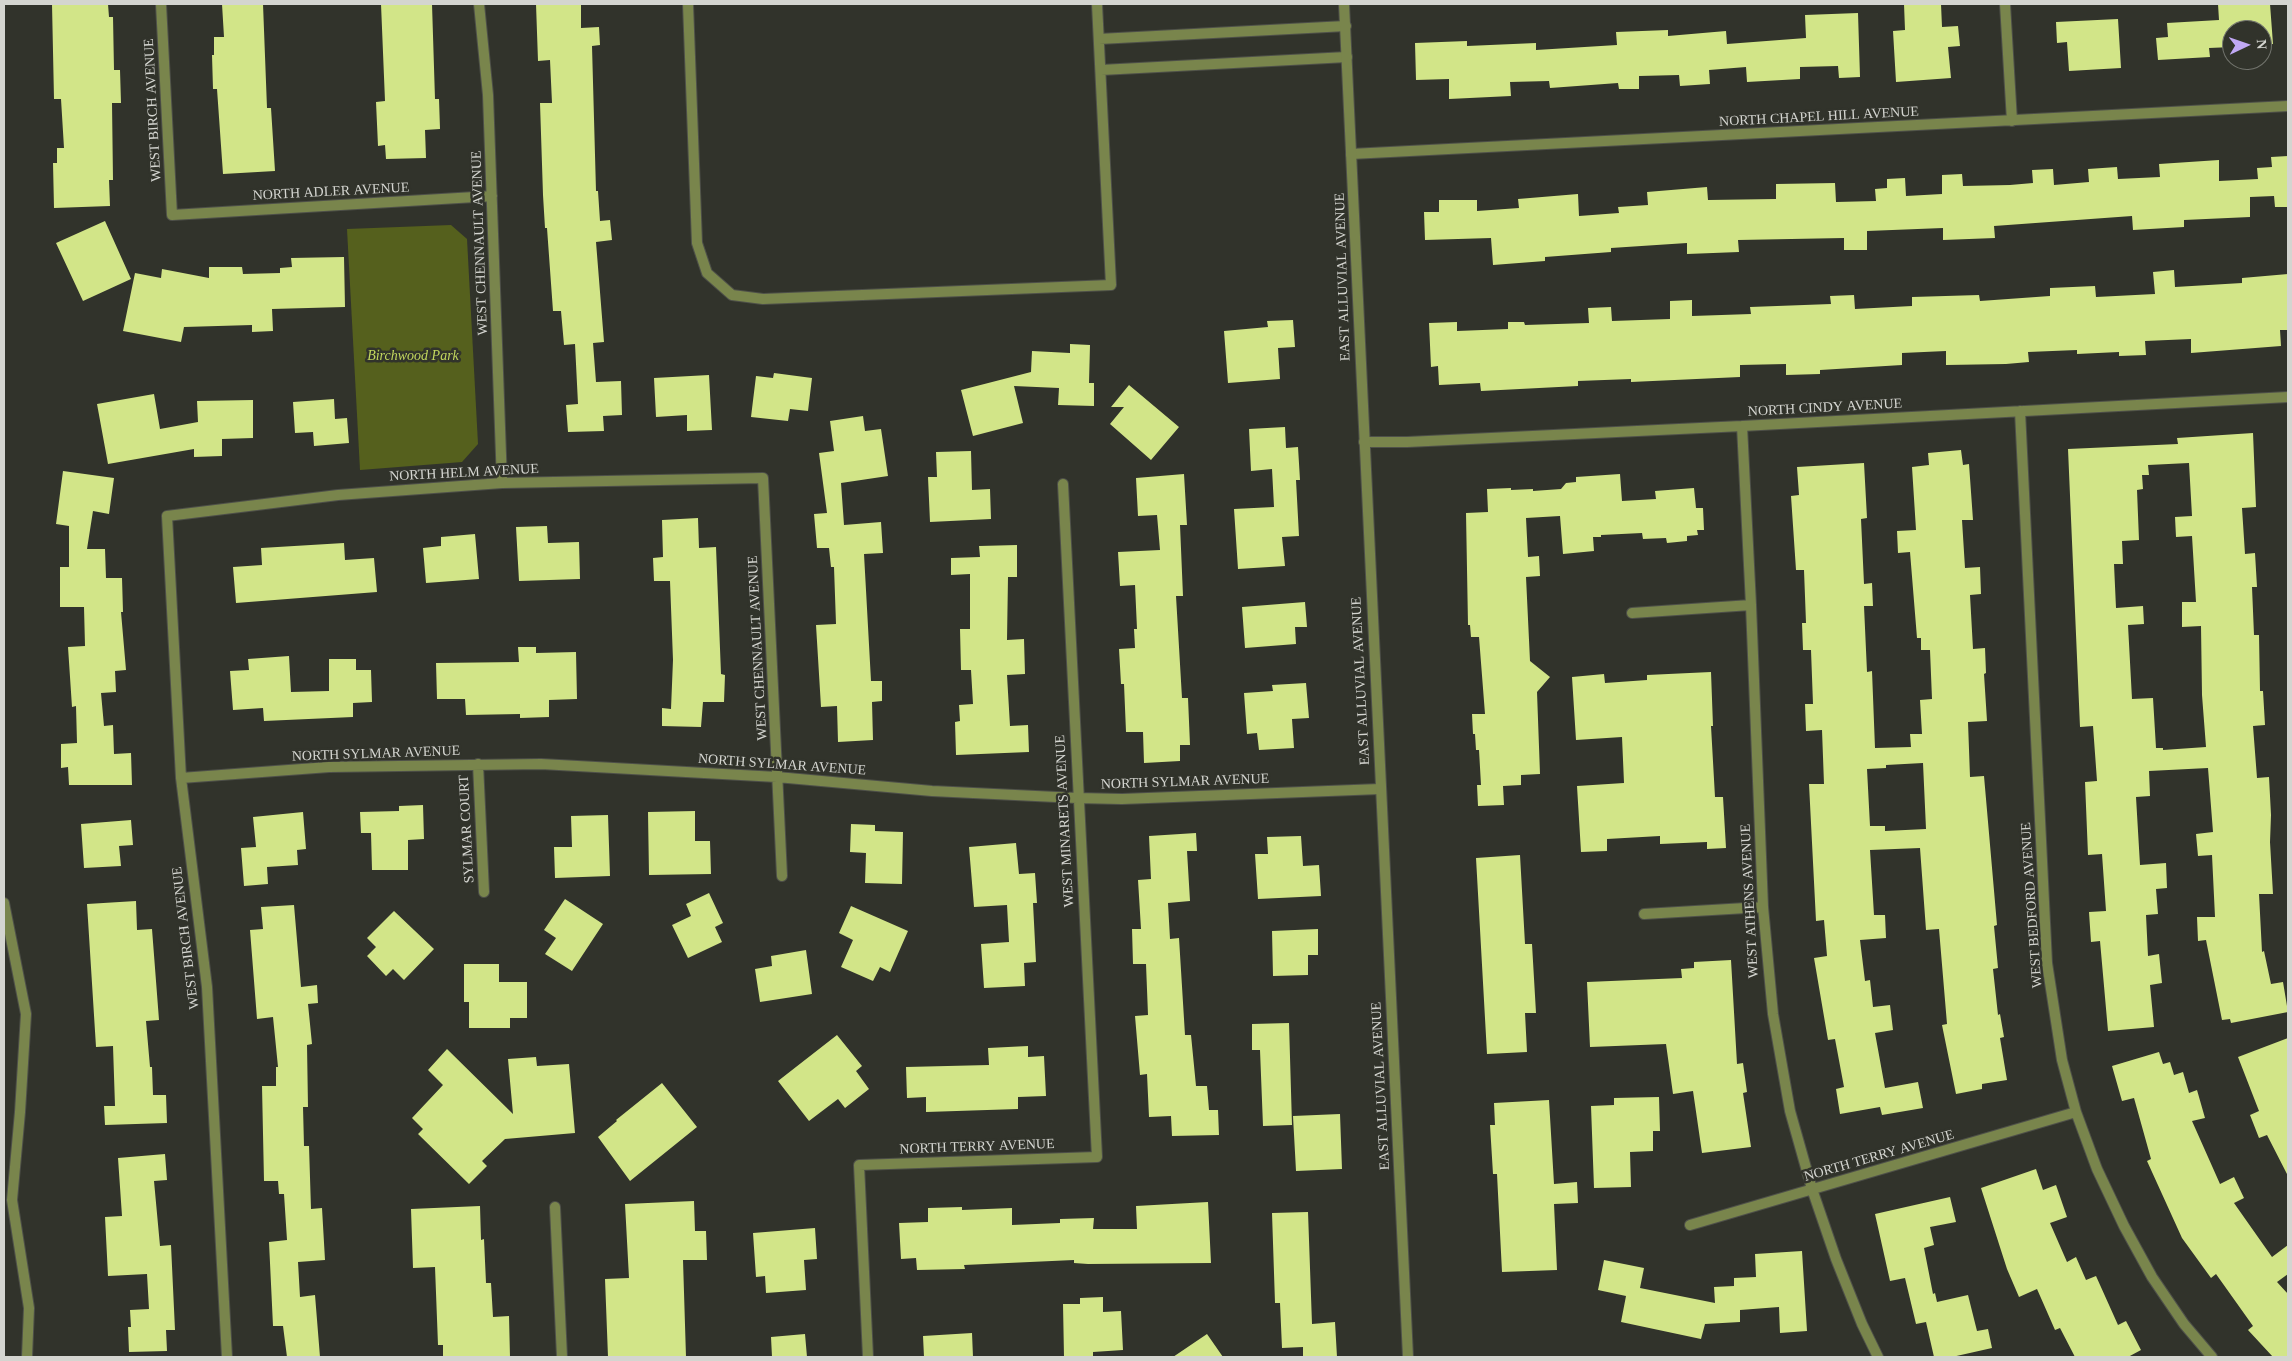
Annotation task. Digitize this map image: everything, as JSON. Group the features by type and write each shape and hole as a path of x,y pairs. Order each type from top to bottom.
{"street":[{"name":"WEST BIRCH AVENUE","path":"160,4 172,215"},
{"name":"WEST CHENNAULT AVENUE","path":"479,4 488,95 502,482"},
{"path":"688,4 697,243 707,273 732,295 763,299 1111,285 1097,4"},
{"name":"EAST ALLUVIAL AVENUE","path":"1344,4 1408,1357"},
{"path":"2005,4 2012,121"},
{"path":"1099,39 1346,26"},
{"path":"1101,70 1347,57"},
{"name":"NORTH CHAPEL HILL AVENUE","path":"1352,154 2288,106"},
{"name":"NORTH ADLER AVENUE","path":"172,215 492,196"},
{"name":"NORTH CINDY AVENUE","path":"1364,442 1407,442 1742,426 2288,397"},
{"name":"WEST BEDFORD AVENUE","path":"2020,411 2047,963 2062,1060 2076,1112 2097,1170 2124,1226 2152,1277 2184,1324 2212,1357"},
{"name":"WEST ATHENS AVENUE","path":"1742,426 1751,605 1762,907 1767,967 1780,1062 1790,1110 1812,1190 1836,1259 1862,1324 1878,1357"},
{"name":"WEST CHENNAULT AVENUE","path":"763,478 782,876"},
{"name":"NORTH HELM AVENUE","path":"167,516 338,495 502,482 763,478"},
{"name":"WEST MINARETS AVENUE","path":"1063,484 1097,1157"},
{"name":"WEST BIRCH AVENUE","path":"167,516 181,778 207,987 227,1357"},
{"path":"1632,612 1751,605"},
{"name":"NORTH SYLMAR AVENUE","path":"181,778 329,767 478,764 606,766 778,777 932,791 1078,798 1122,799 1380,789"},
{"name":"SYLMAR COURT","path":"478,764 484,892"},
{"path":"4,904 26,1014 12,1200 29,1308 27,1357"},
{"path":"1644,914 1762,907"},
{"name":"NORTH TERRY AVENUE","path":"1690,1225 2076,1112"},
{"name":"NORTH TERRY AVENUE","path":"868,1357 859,1165 1097,1157"},
{"path":"555,1207 562,1357"}],"green space":[{"name":"Birchwood Park","path":"451,225 467,239 478,444 462,462 360,470 347,229"}],"building":[{"path":"52,4 108,4 109,17 113,17 114,70 120,70 121,103 112,103 113,180 109,180 110,206 54,208 53,163 57,163 57,148 64,148 61,99 54,99"},
{"path":"222,4 263,4 267,108 271,108 275,171 223,174 217,89 213,89 212,55 214,55 214,37 224,37"},
{"path":"381,4 432,4 435,99 439,99 440,129 425,130 426,158 386,159 385,145 378,146 376,102 385,101"},
{"path":"536,4 581,4 581,28 599,27 600,45 592,46 596,191 598,191 600,221 610,220 612,240 596,242 604,342 593,343 596,382 621,381 622,415 603,416 604,431 568,432 566,405 578,404 575,344 564,345 561,311 553,311 547,228 545,228 540,103 552,103 550,60 538,61"},
{"path":"1904,4 1941,4 1942,27 1958,26 1960,46 1948,47 1951,78 1896,82 1893,31 1905,30"},
{"path":"2218,4 2270,4 2271,20 2222,20 2222,47 2209,48 2210,57 2158,60 2156,38 2168,37 2167,23 2219,20"},
{"path":"1858,13 1860,77 1839,78 1838,66 1800,67 1800,79 1747,82 1746,67 1709,70 1710,84 1680,86 1679,75 1639,76 1639,89 1619,89 1618,83 1550,88 1549,81 1510,82 1511,96 1449,99 1449,79 1416,80 1415,43 1467,41 1467,46 1536,43 1536,50 1617,45 1616,32 1668,30 1668,36 1726,31 1727,44 1806,38 1805,15"},
{"path":"2118,19 2121,68 2069,71 2067,42 2057,43 2056,22"},
{"path":"2288,156 2288,207 2275,207 2274,196 2250,197 2250,217 2184,220 2184,227 2133,230 2132,216 1994,226 1995,238 1943,240 1943,228 1867,231 1867,250 1844,250 1844,238 1738,240 1739,252 1687,254 1687,243 1611,248 1611,252 1545,257 1545,261 1493,265 1491,238 1425,240 1424,212 1439,212 1439,200 1477,200 1477,211 1519,208 1518,199 1578,194 1579,216 1619,213 1618,207 1648,205 1647,192 1707,187 1708,200 1776,199 1776,184 1835,183 1836,202 1876,201 1875,189 1887,188 1887,179 1905,178 1906,196 1942,194 1942,175 1962,174 1963,186 2010,185 2033,183 2032,170 2053,169 2054,185 2089,182 2088,169 2117,167 2118,179 2160,177 2159,164 2219,160 2219,181 2258,179 2257,168 2272,167 2271,157"},
{"path":"105,221 131,279 83,301 56,243"},
{"path":"344,257 345,307 272,309 273,331 252,332 252,325 184,327 181,342 123,331 135,273 161,278 162,269 209,278 209,267 242,267 243,274 280,273 280,268 292,267 291,258"},
{"path":"2174,270 2175,287 2242,283 2242,278 2288,274 2288,330 2280,330 2281,346 2191,353 2191,339 2145,341 2146,355 2119,356 2119,352 2077,354 2077,350 2028,352 2029,362 2006,364 1946,365 1946,351 1902,353 1902,365 1820,370 1820,374 1786,375 1786,364 1740,365 1740,377 1631,382 1631,379 1578,381 1578,386 1481,391 1480,383 1439,385 1438,366 1431,367 1429,323 1457,322 1457,331 1508,329 1508,322 1524,322 1525,325 1589,323 1588,308 1611,307 1612,321 1670,319 1670,301 1692,300 1692,316 1751,314 1750,307 1831,304 1830,296 1854,295 1855,309 1912,306 1912,297 1979,295 1980,301 2050,296 2050,288 2095,286 2096,297 2155,294 2153,272"},
{"path":"1293,320 1295,347 1278,348 1280,379 1228,383 1224,331 1268,327 1267,321"},
{"path":"1070,344 1090,345 1089,383 1094,383 1094,406 1058,405 1059,388 1014,386 1023,423 973,436 961,390 1031,372 1032,351 1070,353"},
{"path":"774,373 812,378 808,411 790,409 788,421 751,417 756,376 773,378"},
{"path":"709,375 712,430 687,431 687,415 656,417 654,378"},
{"path":"1129,385 1179,427 1151,460 1110,424 1124,407 1111,407"},
{"path":"154,394 160,429 198,422 197,401 253,400 253,438 222,439 222,456 194,457 194,449 108,464 97,404"},
{"path":"334,399 335,419 347,418 349,443 314,446 313,432 295,433 293,402"},
{"path":"863,416 865,431 881,429 888,476 841,483 844,525 881,522 883,553 864,554 871,681 882,681 882,701 872,702 873,740 838,742 837,706 821,707 816,625 836,624 834,567 831,567 829,548 817,548 814,514 827,513 819,453 834,451 830,421"},
{"path":"1285,427 1286,448 1298,447 1300,480 1296,480 1299,536 1282,537 1285,566 1238,569 1234,509 1274,507 1272,469 1251,471 1249,429"},
{"path":"2253,433 2256,507 2242,508 2245,554 2255,553 2257,587 2252,587 2254,635 2259,635 2260,691 2263,691 2265,725 2253,726 2257,778 2269,777 2271,815 2270,842 2273,894 2259,894 2262,952 2264,951 2271,984 2283,982 2288,1012 2231,1023 2230,1019 2222,1020 2206,940 2198,941 2197,917 2215,917 2212,855 2198,856 2196,834 2213,832 2208,768 2149,771 2150,796 2136,797 2140,865 2166,863 2167,888 2156,889 2158,914 2146,915 2148,956 2159,954 2162,983 2150,985 2154,1027 2108,1031 2100,941 2091,942 2089,912 2106,911 2102,854 2088,855 2085,782 2097,781 2093,726 2080,727 2068,449 2178,444 2177,438","holes":["2189,463 2192,516 2175,517 2176,537 2192,536 2196,602 2182,602 2182,627 2201,626 2202,695 2206,747 2163,750 2163,748 2156,748 2153,698 2132,699 2128,625 2144,624 2143,606 2116,608 2114,564 2123,564 2122,541 2139,540 2137,490 2143,489 2142,475 2149,475 2148,465"]},
{"path":"1961,450 1963,465 1969,464 1973,520 1962,520 1965,568 1980,567 1981,594 1970,595 1973,649 1985,648 1986,673 1984,674 1987,721 1968,722 1970,777 1984,776 1997,925 1994,926 1998,968 1993,969 1998,1015 2000,1014 2004,1037 2000,1038 2007,1080 1982,1084 1982,1089 1956,1094 1942,1025 1947,1024 1939,929 1926,930 1920,848 1870,850 1874,915 1885,915 1886,938 1860,940 1865,981 1870,980 1873,1007 1890,1005 1893,1030 1875,1033 1885,1088 1918,1082 1923,1108 1882,1115 1880,1107 1840,1114 1836,1089 1844,1087 1835,1039 1828,1040 1814,958 1827,956 1824,920 1816,921 1809,784 1824,784 1822,730 1806,731 1805,704 1813,704 1811,650 1803,650 1802,623 1806,623 1804,570 1796,570 1791,496 1799,495 1797,467 1864,463 1867,518 1861,519 1864,584 1872,583 1873,606 1864,606 1867,672 1872,671 1875,748 1911,747 1910,734 1922,734 1920,700 1932,699 1930,650 1921,650 1921,638 1917,638 1910,552 1898,553 1897,531 1916,530 1912,467 1929,465 1928,453","holes":["1923,763 1926,829 1885,831 1885,826 1870,826 1867,769 1886,768 1886,765"]},
{"path":"971,451 972,490 990,489 991,519 930,522 928,477 937,477 936,452"},
{"path":"63,471 114,478 109,514 93,511 87,549 105,549 106,578 122,578 123,612 121,612 126,670 115,671 116,692 101,693 104,726 113,725 114,754 131,753 132,785 69,785 68,767 61,768 61,744 77,743 76,706 72,707 68,647 85,646 84,607 60,607 60,567 69,567 69,526 56,524"},
{"path":"1184,474 1187,525 1180,525 1183,596 1176,596 1182,698 1188,698 1190,745 1180,745 1180,761 1144,763 1143,732 1126,732 1124,684 1121,684 1119,649 1135,648 1134,629 1137,629 1135,585 1120,586 1118,552 1160,550 1157,515 1138,516 1136,478"},
{"path":"1620,474 1622,501 1656,499 1655,491 1694,488 1696,508 1703,508 1704,530 1697,530 1698,535 1687,536 1687,541 1667,543 1666,538 1643,539 1642,533 1601,535 1601,537 1593,537 1594,551 1563,554 1560,516 1526,518 1528,557 1539,556 1540,576 1526,577 1530,661 1550,677 1537,692 1540,774 1521,775 1521,785 1503,786 1504,805 1478,806 1477,785 1481,785 1479,750 1476,750 1472,714 1485,714 1479,637 1471,637 1470,625 1468,625 1466,513 1488,512 1487,489 1511,488 1511,490 1533,489 1533,491 1561,489 1566,483 1576,482 1576,477"},
{"path":"698,518 699,548 716,547 721,674 725,675 724,702 703,702 701,727 662,726 662,708 671,709 673,660 670,581 654,581 653,558 663,557 662,520"},
{"path":"547,526 548,543 579,542 580,579 519,581 516,527"},
{"path":"475,534 479,579 426,583 423,548 441,546 441,537"},
{"path":"344,543 345,560 374,558 377,592 236,603 233,567 262,565 261,548"},
{"path":"1017,545 1017,577 1008,577 1007,640 1024,639 1025,674 1007,675 1010,726 1028,725 1029,752 956,755 955,722 960,721 959,705 973,704 971,670 961,670 960,629 970,629 970,574 951,575 951,558 980,557 979,546"},
{"path":"1305,602 1307,627 1295,627 1296,644 1245,648 1242,607"},
{"path":"518,647 536,647 536,653 576,652 577,699 549,700 549,717 520,718 520,714 466,715 465,699 437,699 436,663 519,662"},
{"path":"289,656 291,692 329,691 329,659 356,659 356,670 371,670 372,702 353,703 353,717 264,721 263,708 233,710 230,671 249,670 248,659"},
{"path":"1711,672 1713,726 1711,726 1715,797 1723,797 1726,848 1707,849 1707,842 1660,844 1660,836 1607,839 1607,851 1581,852 1577,786 1624,783 1622,737 1576,740 1572,677 1604,674 1605,683 1647,680 1647,675"},
{"path":"1306,683 1309,718 1292,719 1294,748 1259,750 1257,733 1247,734 1244,693 1273,691 1272,685"},
{"path":"423,805 424,839 408,840 408,870 372,870 371,833 361,833 360,812 399,811 399,806"},
{"path":"695,811 695,841 710,841 711,874 649,875 648,812"},
{"path":"303,812 306,849 297,850 298,865 267,867 268,884 244,886 241,848 256,847 253,817"},
{"path":"608,815 610,876 555,878 554,847 572,847 571,816"},
{"path":"131,820 133,845 119,846 121,866 84,868 81,824"},
{"path":"851,824 875,825 875,831 903,832 902,884 865,883 866,853 850,852"},
{"path":"1196,833 1197,851 1187,851 1190,901 1168,903 1170,939 1179,938 1185,1035 1191,1035 1196,1086 1207,1086 1209,1110 1218,1110 1219,1135 1172,1136 1171,1116 1149,1117 1147,1074 1140,1075 1135,1016 1148,1015 1146,964 1133,964 1132,929 1141,929 1138,880 1151,879 1149,836"},
{"path":"1301,836 1303,866 1319,865 1321,896 1258,899 1255,854 1268,854 1267,837"},
{"path":"1016,843 1019,874 1035,873 1037,903 1033,903 1036,962 1024,963 1025,986 984,988 981,944 1009,942 1007,905 974,907 969,847"},
{"path":"1520,855 1525,944 1532,944 1536,1013 1525,1013 1527,1052 1487,1054 1476,858"},
{"path":"709,893 723,923 715,927 722,942 688,958 672,925 691,916 686,904"},
{"path":"565,899 603,924 572,971 545,954 556,938 544,930"},
{"path":"136,901 137,930 152,929 159,1020 146,1021 150,1067 152,1067 153,1095 166,1095 167,1123 105,1125 104,1106 115,1106 113,1046 96,1047 87,904"},
{"path":"294,905 301,987 317,985 318,1003 308,1004 312,1044 307,1045 308,1107 303,1107 304,1146 309,1146 311,1209 322,1208 325,1260 298,1262 300,1297 315,1295 320,1357 287,1357 283,1326 273,1326 269,1242 287,1240 284,1194 279,1194 278,1181 264,1181 262,1086 276,1086 276,1067 278,1067 273,1017 257,1019 250,930 263,929 261,907"},
{"path":"851,906 908,931 890,972 880,967 873,981 841,967 853,940 839,933"},
{"path":"394,911 434,949 404,980 393,969 386,976 367,956 376,947 367,938"},
{"path":"1318,929 1318,955 1308,955 1308,975 1273,976 1272,931"},
{"path":"806,950 812,994 760,1002 755,969 772,966 771,956"},
{"path":"1731,960 1737,1064 1743,1063 1747,1092 1743,1093 1751,1147 1702,1153 1693,1091 1673,1094 1666,1044 1590,1047 1587,982 1682,978 1681,969 1694,968 1694,962"},
{"path":"464,964 499,964 499,982 527,982 527,1018 510,1018 510,1028 469,1028 469,1002 464,1002"},
{"path":"1289,1023 1292,1125 1263,1126 1260,1050 1252,1050 1252,1024"},
{"path":"837,1035 862,1066 856,1071 869,1089 845,1108 838,1099 809,1121 778,1081"},
{"path":"2288,1038 2288,1176 2267,1135 2259,1138 2250,1115 2259,1111 2238,1057"},
{"path":"1028,1046 1028,1057 1044,1056 1046,1096 1018,1097 1018,1109 926,1112 926,1097 907,1098 906,1067 989,1065 988,1048"},
{"path":"447,1049 513,1114 508,1059 536,1057 537,1066 569,1064 575,1133 505,1139 482,1161 487,1166 469,1184 418,1134 423,1129 412,1118 443,1085 428,1070"},
{"path":"2159,1052 2163,1064 2170,1062 2174,1075 2183,1072 2189,1093 2197,1090 2205,1118 2192,1121 2220,1184 2234,1177 2244,1198 2234,1203 2272,1257 2288,1245 2288,1274 2277,1282 2288,1294 2288,1357 2273,1357 2248,1330 2253,1326 2216,1274 2211,1278 2182,1238 2147,1161 2151,1159 2134,1098 2122,1101 2112,1066"},
{"path":"662,1083 697,1127 630,1181 598,1137"},
{"path":"1659,1097 1660,1131 1653,1131 1653,1151 1630,1152 1631,1187 1594,1188 1591,1106 1614,1105 1614,1098"},
{"path":"1549,1100 1554,1184 1577,1182 1578,1203 1554,1204 1557,1270 1502,1272 1497,1174 1493,1174 1490,1125 1495,1125 1494,1103"},
{"path":"1340,1114 1342,1169 1296,1171 1293,1116"},
{"path":"165,1154 167,1180 154,1181 160,1246 171,1245 175,1330 166,1330 167,1351 129,1352 128,1327 131,1327 130,1310 149,1309 147,1274 108,1276 105,1217 122,1216 118,1158"},
{"path":"2036,1169 2043,1190 2056,1185 2067,1217 2050,1223 2067,1262 2076,1257 2086,1280 2096,1276 2118,1325 2126,1321 2141,1350 2128,1357 2075,1357 2060,1328 2055,1330 2037,1289 2019,1297 2007,1269 1981,1188"},
{"path":"1950,1197 1956,1222 1930,1227 1934,1245 1924,1248 1933,1294 1935,1293 1937,1302 1968,1295 1977,1331 1988,1329 1992,1348 1952,1357 1934,1357 1926,1322 1916,1324 1905,1278 1890,1281 1875,1214"},
{"path":"694,1201 695,1231 706,1231 707,1260 683,1260 686,1357 608,1357 605,1279 629,1278 625,1204"},
{"path":"1208,1202 1211,1263 1088,1264 1074,1263 1074,1260 964,1265 965,1269 917,1270 916,1258 901,1259 899,1223 928,1222 928,1208 962,1207 962,1210 1012,1208 1012,1225 1060,1223 1060,1219 1094,1218 1093,1229 1137,1229 1136,1206"},
{"path":"480,1206 481,1240 484,1239 486,1283 491,1283 493,1317 509,1316 510,1357 443,1357 443,1345 438,1345 435,1267 413,1268 411,1209"},
{"path":"1308,1212 1312,1324 1335,1322 1337,1357 1303,1357 1303,1347 1282,1348 1280,1303 1275,1303 1272,1213"},
{"path":"815,1228 817,1259 804,1260 806,1290 766,1293 765,1276 756,1277 753,1233"},
{"path":"1802,1251 1807,1331 1780,1333 1779,1307 1740,1310 1740,1322 1705,1324 1701,1339 1621,1322 1626,1296 1598,1290 1604,1260 1644,1268 1640,1288 1715,1303 1714,1287 1734,1286 1734,1278 1756,1277 1755,1254"},
{"path":"1103,1297 1103,1312 1121,1311 1123,1350 1093,1352 1093,1357 1064,1357 1063,1304 1080,1304 1080,1298"},
{"path":"972,1333 973,1357 924,1357 923,1336"},
{"path":"805,1334 807,1357 772,1357 771,1337"},
{"path":"1207,1334 1223,1357 1173,1357"}]}
